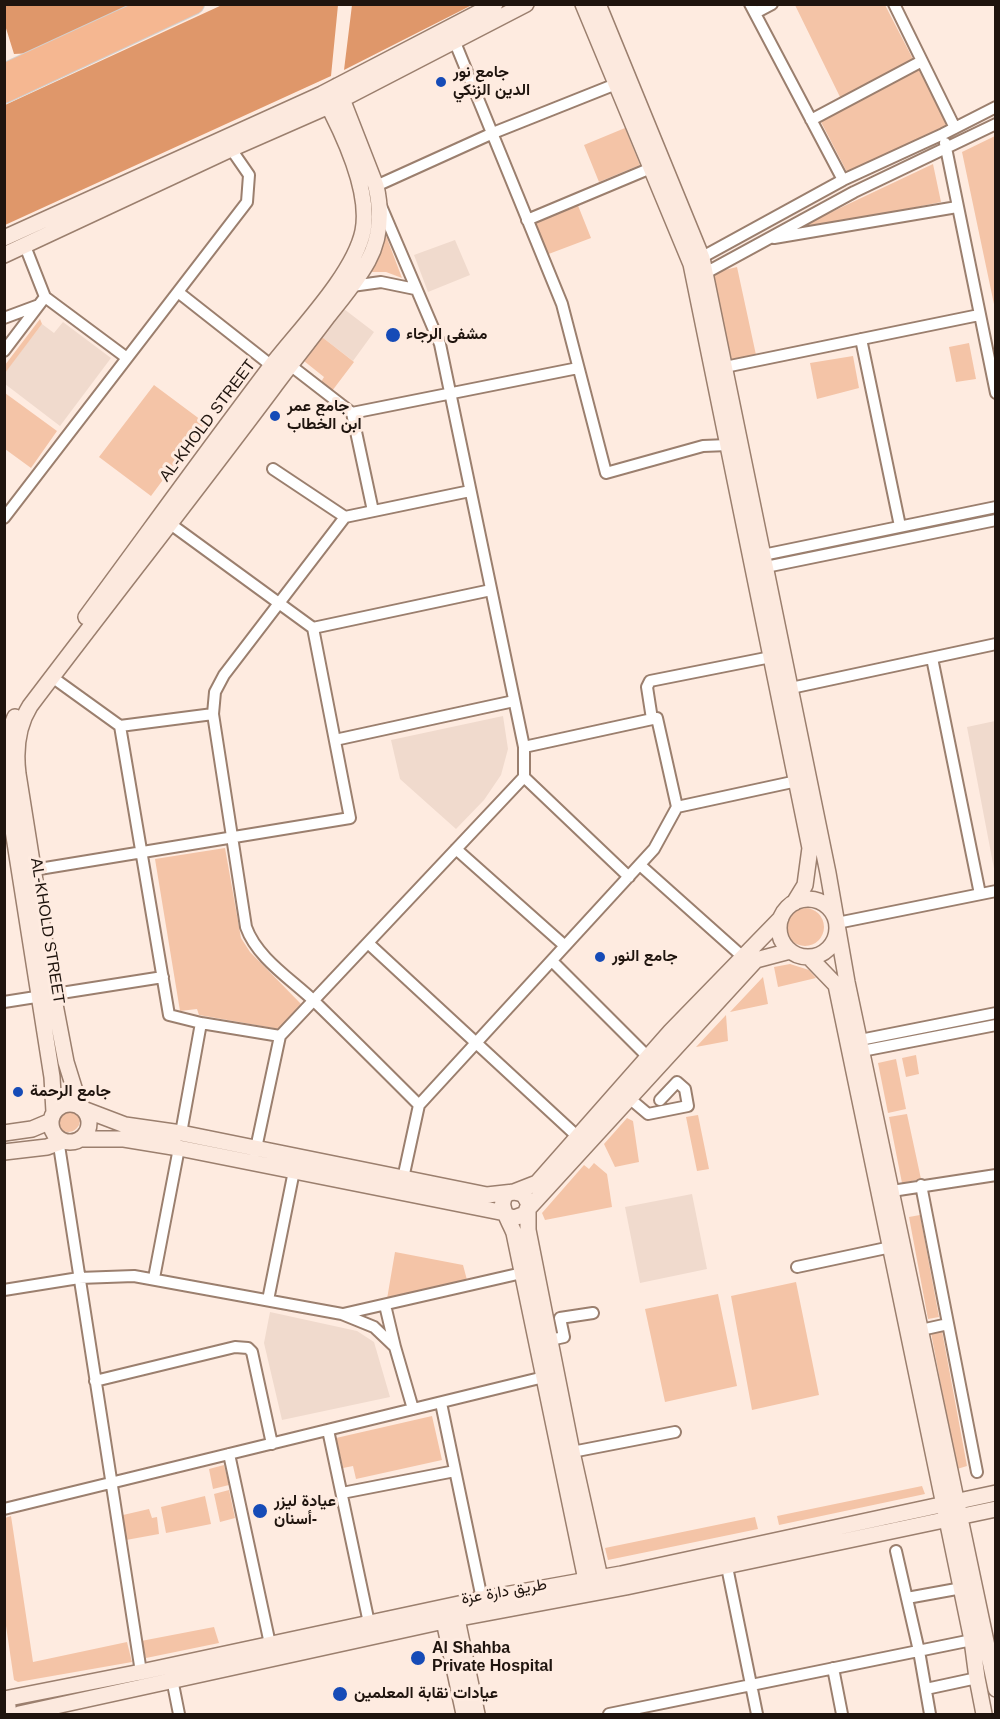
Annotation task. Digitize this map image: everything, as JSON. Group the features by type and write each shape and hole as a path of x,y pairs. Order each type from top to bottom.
{"highway":[{"path":"4,74 156,4"},
{"path":"4,93 194,4"}],"street":[{"path":"4,255 231,149 333,96 495,4"},
{"path":"4,238 333,96 526,4"},
{"path":"584,4 651,168 698,268 728,446 758,562"},
{"path":"598,4 698,268 725,367 796,782 810,848 805,885 794,903"},
{"path":"772,4 752,9 843,180"},
{"path":"894,4 955,128"},
{"path":"454,40 562,304 606,473 703,447 728,446"},
{"path":"811,120 922,61"},
{"path":"376,186 493,133 616,84"},
{"path":"4,1152 60,1141 75,1142 80,1139 89,1125 81,1108 46,995 26,871 16,757 17,741 25,715 165,520 290,365 343,290 368,260 378,235 381,218 380,204 376,186 333,96"},
{"name":"AL-KHOLD STREET","path":"26,871 7,792 4,754 7,737 21,704 165,520 272,366 343,290 363,230 364,215 356,172 333,96"},
{"path":"698,268 843,180 996,107"},
{"path":"698,268 766,240 854,192 996,124"},
{"path":"943,134 996,393"},
{"path":"4,518 248,202 249,175 231,149"},
{"path":"527,220 651,168"},
{"path":"255,1155 280,1036 524,777 524,747 440,344 380,204"},
{"path":"766,240 957,207"},
{"path":"25,246 42,301 127,358"},
{"path":"343,290 381,282 415,289"},
{"path":"178,292 272,366"},
{"path":"4,318 42,301"},
{"path":"4,351 42,301"},
{"path":"725,367 979,315"},
{"path":"861,339 900,526"},
{"path":"290,365 352,413 373,512"},
{"path":"352,413 579,368"},
{"path":"273,469 345,517"},
{"path":"419,1105 314,1000 260,951 250,937 246,927 231,838 213,714 214,693 224,675 345,517 470,491"},
{"path":"758,562 900,526 996,507"},
{"path":"26,871 350,818 313,628 165,520"},
{"path":"758,562 996,520"},
{"path":"313,628 491,590"},
{"path":"790,688 996,644"},
{"path":"774,648 790,688 861,1046 921,1330 954,1518 962,1588 988,1647 976,1678 984,1714"},
{"path":"652,719 647,687 650,681 774,648"},
{"path":"932,658 980,894"},
{"path":"52,676 120,726 213,714"},
{"path":"335,740 514,701"},
{"path":"401,1185 419,1105 654,849 677,807 657,718 524,747"},
{"path":"120,726 169,1015 201,1023 280,1036"},
{"path":"524,777 629,877"},
{"path":"677,807 796,782"},
{"path":"456,849 565,946"},
{"path":"640,865 743,957"},
{"path":"837,923 996,891"},
{"path":"4,1133 32,1129 66,1104 125,1125 180,1140 401,1185 520,1218 629,1098 646,1067 743,957 781,918 786,909 802,899 812,899 829,907 837,923 834,943 819,955 808,957"},
{"path":"781,918 780,936 790,951"},
{"path":"368,943 578,1137"},
{"path":"593,1579 544,1377 514,1233 502,1208 505,1197 537,1183 646,1067 756,960 790,951 808,957 836,985 891,1247 951,1502"},
{"path":"552,961 646,1067"},
{"path":"4,1002 163,977"},
{"name":"AL-KHOLD STREET","path":"46,995 52,1077 52,1116"},
{"path":"861,1046 996,1013"},
{"path":"154,1278 201,1023"},
{"path":"861,1046 996,1024"},
{"path":"629,1098 648,1114 688,1106 685,1089 677,1082 660,1100"},
{"path":"52,1116 53,1133 60,1141 79,1278 141,1672"},
{"path":"80,1139 180,1140"},
{"path":"255,1155 294,1171 487,1195 514,1192 524,1195 529,1203 528,1230 572,1452 593,1579"},
{"path":"268,1300 294,1171"},
{"path":"892,1191 996,1175"},
{"path":"921,1185 977,1472"},
{"path":"797,1267 891,1247"},
{"path":"342,1314 522,1273"},
{"path":"4,1290 108,1275 154,1278 342,1314 374,1327 395,1347"},
{"path":"385,1305 413,1409"},
{"path":"550,1340 564,1337 561,1318 593,1313"},
{"path":"921,1330 948,1324"},
{"path":"95,1381 235,1347 248,1348 252,1352 272,1444"},
{"path":"4,1509 544,1377"},
{"path":"441,1402 483,1599"},
{"path":"328,1430 369,1623"},
{"path":"572,1452 675,1432"},
{"path":"230,1454 270,1644"},
{"path":"342,1493 455,1471"},
{"path":"8,1714 8,1706 4,1699 141,1672 171,1673 270,1644 483,1599 593,1579 624,1581 996,1493"},
{"name":"طريق دارة عزة","path":"20,1714 171,1673 451,1620 624,1581 727,1567 996,1509"},
{"path":"954,1518 988,1647 996,1689"},
{"path":"896,1551 919,1651 930,1714"},
{"path":"727,1567 756,1714"},
{"path":"907,1598 962,1588"},
{"path":"451,1620 464,1714"},
{"path":"451,1620 477,1714"},
{"path":"609,1714 919,1651 988,1647"},
{"path":"833,1668 842,1714"},
{"path":"171,1673 179,1714"},
{"path":"926,1689 976,1678"},
{"path":"667,1702 670,1714"}],"shaded area":[{"path":"352,4 472,5 344,70"},
{"path":"4,5 132,5 33,53 14,54 5,25"},
{"path":"222,5 338,5 331,76 5,225 5,105"},
{"path":"795,5 885,5 914,61 841,99"},
{"path":"919,69 948,125 849,176 820,120"},
{"path":"625,128 640,165 599,182 584,145"},
{"path":"995,136 995,309 962,152"},
{"path":"933,164 941,202 785,234"},
{"path":"577,203 591,238 546,255 533,220"},
{"path":"385,233 402,278 386,272 368,272"},
{"path":"455,240 470,275 428,292 414,255"},
{"path":"737,267 756,355 728,361 708,274"},
{"path":"344,309 374,332 353,361 322,337"},
{"path":"40,319 42,324 5,373 5,365"},
{"path":"63,322 111,358 60,426 5,384 4,373 42,324 54,333"},
{"path":"322,337 354,362 332,391 321,382 324,377 304,361"},
{"path":"969,343 976,379 956,382 949,347"},
{"path":"853,356 859,388 817,399 810,363"},
{"path":"154,385 205,423 151,496 99,457"},
{"path":"5,393 57,431 31,468 5,449"},
{"path":"503,716 508,749 501,775 484,800 456,829 400,779 391,740"},
{"path":"996,721 995,874 967,727"},
{"path":"225,848 241,938 250,952 301,1004 279,1029 199,1015 197,1009 180,1011 155,859"},
{"path":"805,908 818,914 824,927 818,940 805,946 792,940 786,927 792,914"},
{"path":"790,964 809,970 816,978 778,987 774,967"},
{"path":"763,977 768,1004 730,1012"},
{"path":"726,1015 728,1041 696,1047"},
{"path":"916,1055 919,1074 906,1077 902,1058"},
{"path":"896,1059 906,1109 888,1113 878,1063"},
{"path":"68,1108 73,1109 79,1115 79,1125 73,1131 68,1132 63,1131 57,1125 56,1120 57,1115 63,1109"},
{"path":"907,1114 921,1179 902,1183 889,1117"},
{"path":"698,1115 709,1169 697,1171 686,1117"},
{"path":"627,1118 633,1121 639,1162 615,1167 604,1144"},
{"path":"594,1163 607,1174 612,1207 545,1220 542,1213 584,1165 589,1169"},
{"path":"692,1194 707,1269 640,1283 625,1207"},
{"path":"920,1215 939,1317 928,1319 909,1217"},
{"path":"395,1252 463,1265 467,1280 464,1284 387,1299"},
{"path":"796,1282 819,1395 752,1410 731,1296"},
{"path":"718,1294 737,1386 665,1402 645,1309"},
{"path":"270,1312 357,1331 374,1342 390,1397 282,1420 264,1343"},
{"path":"942,1331 967,1466 957,1469 931,1333"},
{"path":"432,1416 442,1460 356,1479 353,1466 343,1468 336,1438"},
{"path":"224,1465 229,1485 213,1489 209,1469"},
{"path":"922,1486 925,1494 779,1525 777,1516"},
{"path":"229,1490 235,1518 220,1522 214,1494"},
{"path":"205,1496 211,1524 166,1533 161,1507"},
{"path":"149,1509 152,1518 157,1517 159,1534 126,1540 123,1515"},
{"path":"11,1516 33,1662 127,1642 132,1662 18,1682 14,1680 5,1619 5,1518"},
{"path":"755,1517 758,1529 608,1560 605,1548"},
{"path":"214,1627 219,1643 146,1658 141,1641"}],"place":[{"name":"جامع نور الدين الزنكي","path":"441,82"},
{"name":"مشفى الرجاء","path":"393,335"},
{"name":"جامع عمر ابن الخطاب","path":"275,416"},
{"name":"جامع النور","path":"600,957"},
{"name":"جامع الرحمة","path":"18,1092"},
{"name":"عيادة ليزر أسنان-","path":"260,1511"},
{"name":"Al Shahba Private Hospital","path":"418,1658"},
{"name":"عيادات نقابة المعلمين","path":"340,1694"}]}
